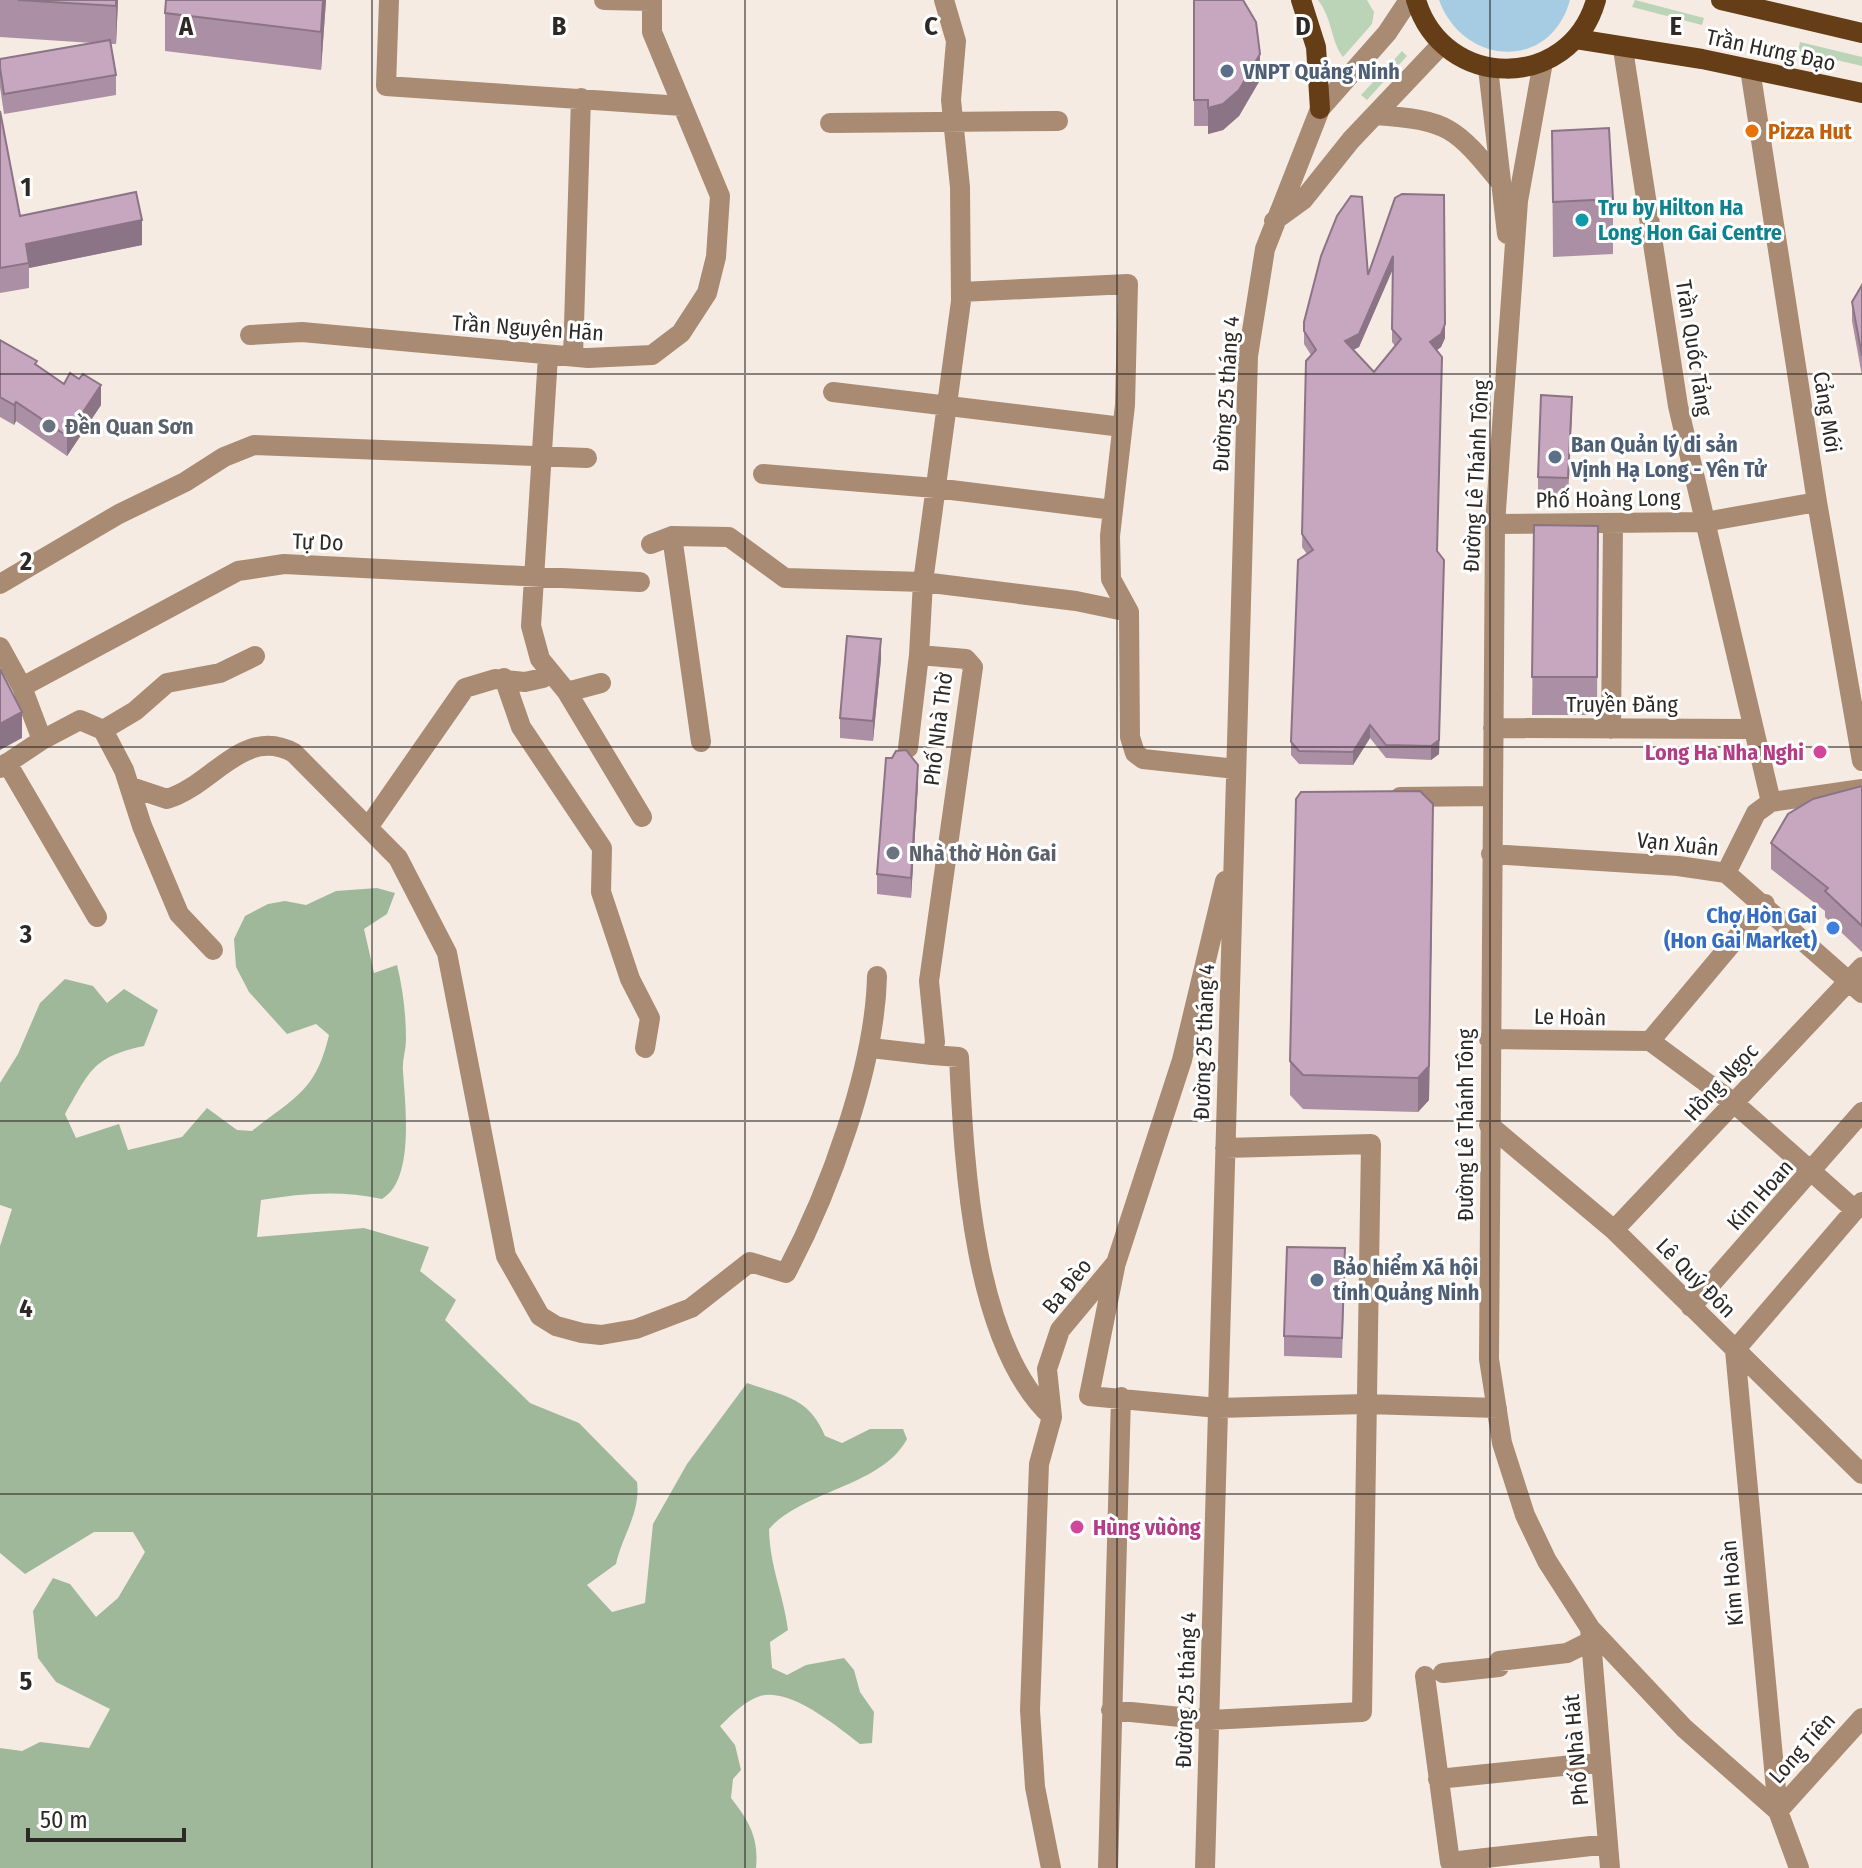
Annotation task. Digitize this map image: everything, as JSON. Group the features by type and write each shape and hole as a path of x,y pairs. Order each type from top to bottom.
{"main road":[{"path":"1301,0 1316,47 1320,109"},
{"path":"1416,0 1429,29 1442,44 1463,59 1488,68 1525,68 1543,62 1576,39 1596,0"},
{"name":"Trần Hưng Đạo","path":"1721,0 1862,33"},
{"name":"Trần Hưng Đạo","path":"1576,39 1750,69 1862,93"}],"street":[{"path":"389,0 386,86 682,106"},
{"path":"604,0 652,0"},
{"name":"Trần Nguyên Hãn","path":"250,335 302,332 573,357 652,355 681,333 707,293 716,257 720,196 652,32 652,0"},
{"name":"Phố Nhà Thờ","path":"932,1055 935,1042 929,981 973,667 966,659 919,655 923,582 961,292 960,187 951,100 956,41 944,0"},
{"name":"Đường 25 tháng 4","path":"1205,1868 1248,356 1265,249 1320,109 1387,33 1409,0"},
{"path":"1274,221 1303,200 1375,115 1442,44"},
{"name":"Trần Quốc Tảng","path":"1623,49 1678,406 1751,729 1771,802"},
{"name":"Đường Lê Thánh Tông","path":"1543,62 1518,201 1495,524 1489,1359 1502,1443 1525,1515 1547,1561 1590,1634 1684,1728 1778,1811 1799,1868"},
{"name":"Đường Lê Thánh Tông","path":"1488,68 1514,277"},
{"name":"Cảng Mới","path":"1750,69 1817,502 1854,667 1862,761"},
{"path":"573,357 581,98"},
{"path":"1375,115 1421,118 1463,136 1501,183"},
{"path":"830,123 1058,121"},
{"path":"961,292 1128,284 1111,579 1129,612 1130,737 1135,753 1143,759 1236,769"},
{"path":"548,356 531,626 540,659 567,692 642,817"},
{"path":"833,392 1122,427"},
{"path":"0,584 119,514 185,482 224,457 254,445 587,458"},
{"path":"763,474 935,488 1113,510"},
{"name":"Phố Hoàng Long","path":"1495,524 1705,522 1817,502"},
{"path":"1611,729 1613,524"},
{"path":"651,544 672,536 729,537 785,578 923,582 1076,601 1129,612"},
{"path":"672,536 701,742"},
{"name":"Tự Do","path":"22,687 238,571 284,564 640,582"},
{"path":"0,647 22,687 42,740"},
{"path":"908,748 919,655"},
{"path":"103,730 135,711 167,683 220,673 255,656"},
{"path":"369,826 465,688 482,681 504,678 525,682 543,678 549,672"},
{"path":"504,678 521,727 602,848 601,892 630,979 650,1018 645,1048"},
{"path":"567,692 601,683"},
{"path":"97,917 4,766 42,740 80,720 103,730 131,787 142,826 179,914 213,950"},
{"name":"Truyền Đăng","path":"1493,728 1751,729"},
{"path":"131,787 159,797 174,796 249,749 270,744 294,753 398,858 447,953 506,1256 540,1316 556,1326 601,1335 636,1329 691,1308 750,1262 786,1273 815,1219 871,1048 877,976"},
{"path":"1726,873 1756,813 1771,802 1862,789"},
{"path":"1372,797 1492,796"},
{"name":"Ba Đèo","path":"1051,1868 1035,1787 1030,1710 1039,1464 1052,1417 1047,1369 1060,1330 1116,1263 1182,1060 1234,842"},
{"name":"Vạn Xuân","path":"1491,854 1678,866 1726,873 1858,981"},
{"path":"1735,1350 1859,1206 1813,1172 1734,1103 1650,1041 1765,904"},
{"name":"Hồng Ngọc","path":"1614,1230 1734,1103 1858,981"},
{"name":"Le Hoàn","path":"1489,1039 1650,1041"},
{"path":"871,1048 959,1057 981,1271 1008,1358 1034,1401 1052,1417"},
{"name":"Kim Hoan","path":"1691,1307 1813,1172 1862,1112"},
{"name":"Lê Quý Đôn","path":"1489,1125 1614,1230 1862,1474"},
{"path":"1111,1710 1210,1720 1362,1712 1371,1144 1225,1148"},
{"path":"1116,1263 1089,1396 1218,1408 1366,1404 1497,1408"},
{"name":"Kim Hoàn","path":"1735,1350 1778,1811"},
{"path":"1108,1868 1121,1397"},
{"path":"1590,1634 1567,1653 1499,1661 1499,1667 1434,1675 1438,1779 1450,1862 1608,1844"},
{"name":"Phố Nhà Hát","path":"1590,1634 1610,1868"},
{"name":"Long Tiên","path":"1778,1811 1862,1718"},
{"path":"1438,1779 1601,1762"}],"green space":[{"path":"1318,0 1367,0 1374,12 1372,24 1343,57 1327,15"},
{"path":"1635,0 1704,18 1702,25 1632,7"},
{"path":"1800,42 1862,57 1862,66 1798,51"},
{"path":"1402,51 1407,56 1367,100 1361,95"},
{"path":"377,888 395,893 387,914 364,929 374,973 397,965 405,1012 403,1067 406,1140 399,1176 382,1199 352,1194 322,1194 261,1200 257,1237 364,1228 429,1247 420,1271 456,1300 445,1320 530,1403 579,1423 637,1482 634,1514 616,1564 587,1585 612,1612 645,1603 653,1524 687,1464 747,1383 794,1400 811,1413 825,1436 842,1443 870,1429 903,1429 907,1439 895,1455 880,1467 802,1505 769,1529 788,1630 770,1642 772,1668 787,1675 806,1665 844,1658 854,1670 860,1692 874,1712 872,1743 860,1744 813,1710 785,1697 772,1695 748,1702 720,1726 735,1745 741,1770 733,1779 731,1798 751,1830 756,1848 756,1868 0,1868 0,1748 22,1751 40,1742 89,1748 110,1709 56,1682 38,1658 33,1611 53,1578 70,1584 96,1617 118,1598 145,1552 133,1532 94,1532 25,1574 0,1553 0,1246 12,1209 0,1205 0,1083 18,1054 40,1003 65,979 93,986 107,1003 124,989 158,1010 144,1046 113,1055 87,1076 65,1114 76,1138 119,1124 128,1150 182,1137 207,1108 237,1130 252,1131 302,1091 318,1069 329,1035 316,1024 287,1034 249,992 236,967 234,939 245,916 268,904 285,901 306,905 336,891"}],"water":[{"path":"1439,0 1570,0 1560,23 1544,40 1526,49 1506,52 1486,48 1467,38 1451,22"}],"building":[{"path":"18,0 116,0 116,6"},
{"path":"166,0 323,0 321,32 165,13"},
{"name":"VNPT Quảng Ninh","path":"1194,0 1243,0 1256,22 1260,54 1239,90 1223,104 1208,108 1208,100 1194,100"},
{"path":"110,40 116,75 4,94 0,59"},
{"path":"0,111 20,216 136,192 142,220 26,244 29,263 0,268"},
{"path":"1609,128 1613,199 1553,202 1552,131"},
{"path":"1402,194 1444,195 1445,324 1441,334 1430,342 1442,357 1437,551 1444,560 1439,740 1431,746 1386,745 1370,725 1353,752 1299,751 1291,742 1298,560 1313,550 1302,534 1306,361 1316,350 1304,331 1304,322 1321,256 1337,216 1351,196 1362,197 1368,275 1395,198","holes":["1393,256 1392,329 1401,339 1374,372 1345,341 1359,334"]},
{"path":"1862,285 1862,356 1852,302"},
{"path":"0,340 37,361 35,364 64,384 70,373 79,379 83,374 101,385 67,436 16,402 14,405 0,397"},
{"name":"Ban Quản lý di sản Vịnh Hạ Long - Yên Tử","path":"1541,395 1572,397 1568,478 1538,477"},
{"path":"1534,525 1598,526 1597,677 1532,677"},
{"path":"847,636 881,639 873,721 840,718"},
{"path":"0,669 22,712 0,724"},
{"path":"906,750 918,765 911,878 877,874 886,758 892,758 896,751"},
{"path":"1862,786 1862,926 1825,891 1828,888 1771,843 1788,814 1813,799"},
{"path":"1420,791 1433,804 1429,1066 1418,1078 1303,1075 1290,1061 1296,799 1301,792"},
{"path":"1287,1247 1345,1248 1342,1338 1284,1336"}],"place":[{"name":"VNPT Quảng Ninh","path":"1227,71"},
{"name":"Pizza Hut","path":"1752,131"},
{"name":"Tru by Hilton Ha Long Hon Gai Centre","path":"1582,220"},
{"name":"Đền Quan Sơn","path":"49,426"},
{"name":"Ban Quản lý di sản Vịnh Hạ Long - Yên Tử","path":"1555,457"},
{"name":"Long Ha Nha Nghi","path":"1820,752"},
{"name":"Nhà thờ Hòn Gai","path":"893,853"},
{"name":"Chợ Hòn Gai (Hon Gai Market)","path":"1833,928"},
{"name":"Bảo hiểm Xã hội tỉnh Quảng Ninh","path":"1317,1280"},
{"name":"Hùng vùòng","path":"1077,1527"}]}
